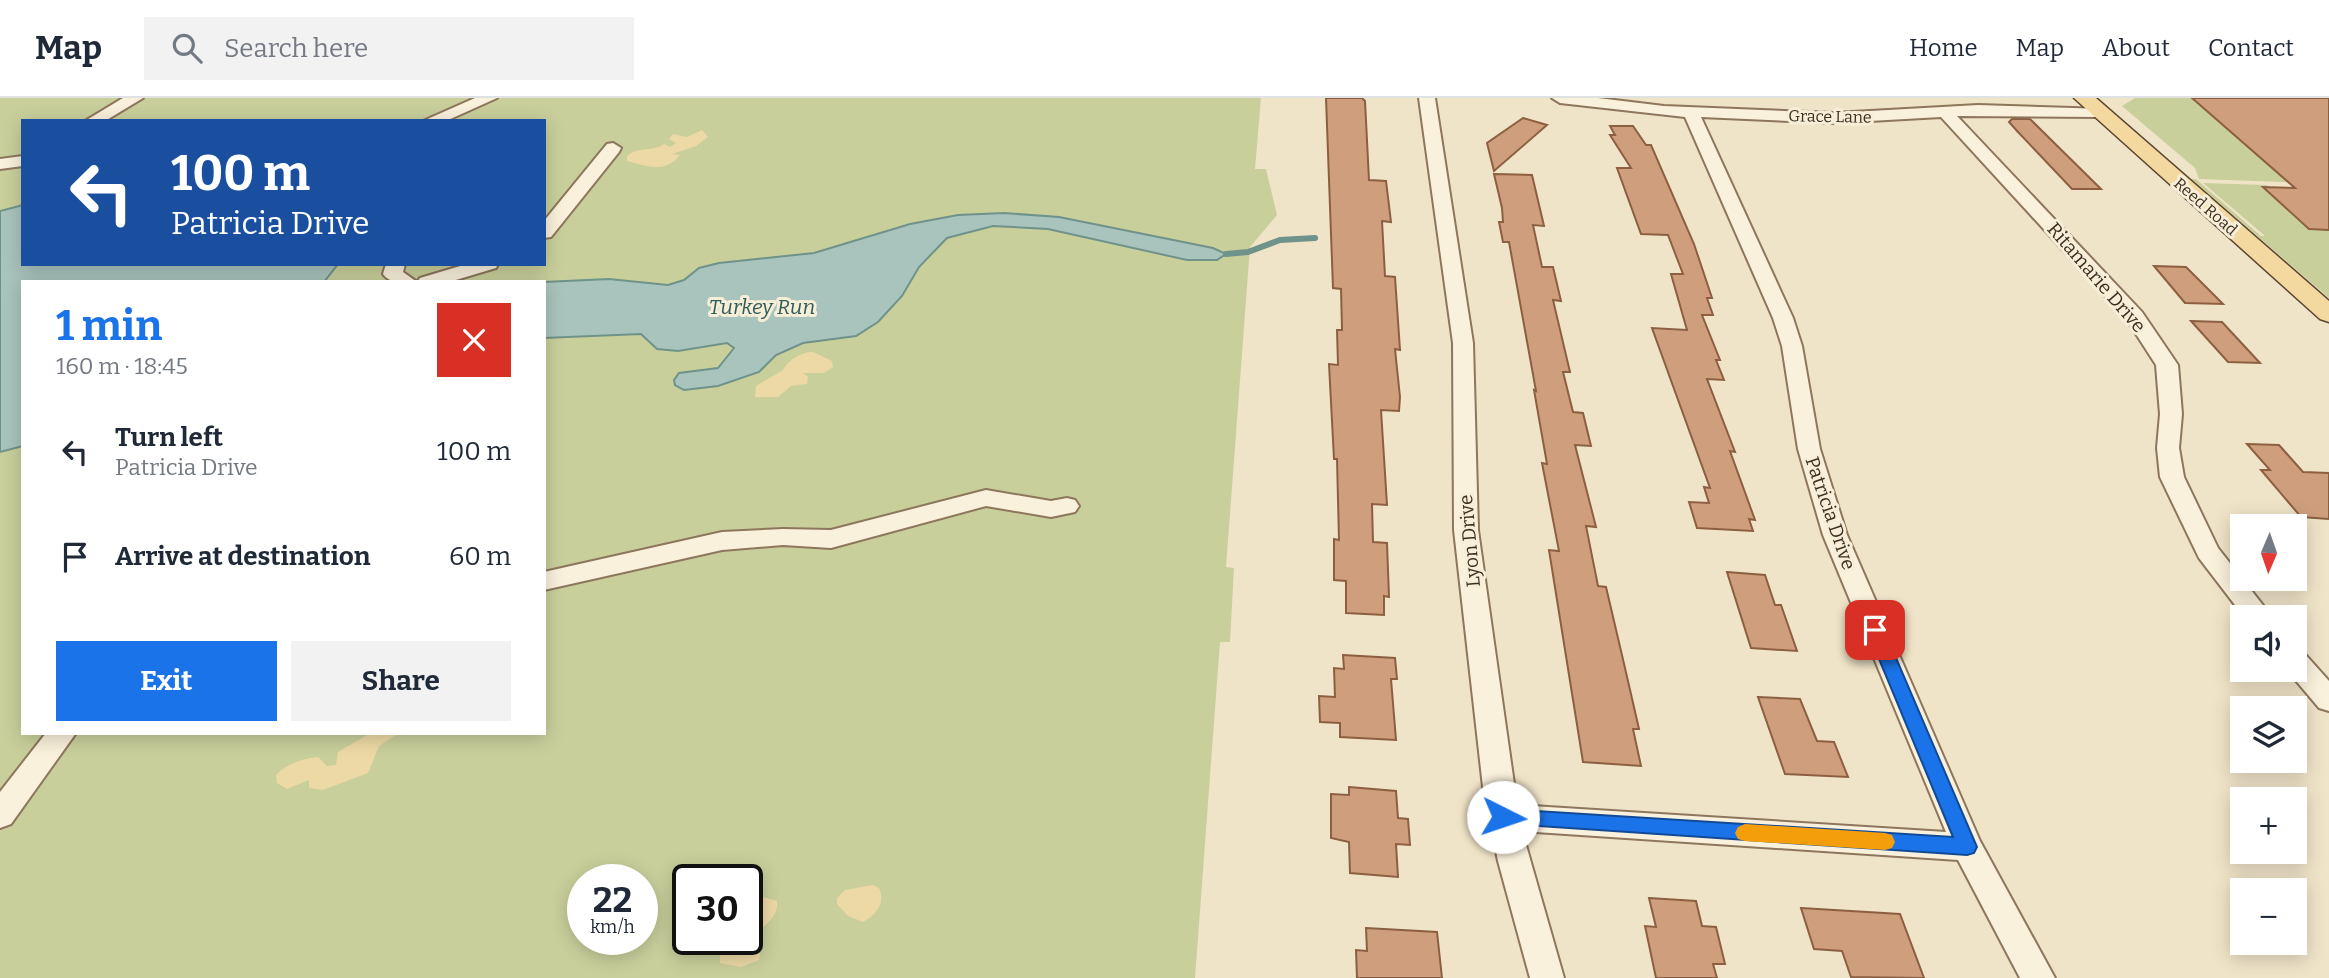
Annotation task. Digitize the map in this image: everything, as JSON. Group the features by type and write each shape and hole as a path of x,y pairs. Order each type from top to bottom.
{"main road":[{"name":"Reed Road","path":"2092,105 2329,314"}],"street":[{"path":"97,119 135,98"},
{"path":"436,119 489,98"},
{"name":"Lyon Drive","path":"1427,98 1463,343 1466,530 1503,817 1547,978"},
{"name":"Grace Lane","path":"1560,98 1691,113 1845,118 2092,105"},
{"name":"Ritamarie Drive","path":"1944,111 2135,316 2167,365 2171,414 2168,448 2172,477 2208,552 2250,605"},
{"name":"Patricia Drive","path":"1691,113 1793,346 1819,491 1967,847 2038,978"},
{"path":"546,231 613,148"},
{"path":"0,164 21,160"},
{"path":"396,266 393,274 404,280"},
{"path":"434,280 482,266"},
{"path":"546,581 722,541 783,537 831,539 986,498 1051,509 1067,506"},
{"path":"2307,675 2329,700"},
{"path":"0,815 60,735"},
{"path":"1503,817 1967,847"}],"green space":[{"path":"0,98 1261,98 1255,169 1266,169 1277,215 1250,247 1226,567 1234,568 1230,642 1220,642 1195,978 0,978"},
{"path":"2135,98 2192,98 2276,171 2310,183 2199,179 2195,168 2122,106"},
{"path":"2191,179 2196,179 2261,236 2265,236 2203,183 2267,185 2269,187 2264,188 2309,229 2329,230 2329,298"}],"sand":[{"path":"702,130 708,137 696,146 672,154 680,155 668,165 655,167 627,161 627,156 636,151 664,144 670,147 676,143 669,139 673,134 687,137"},
{"path":"813,352 832,361 833,367 824,373 803,373 808,377 807,384 791,386 778,397 755,397 756,386 783,370 795,357"},
{"path":"367,735 396,735 379,746 368,773 323,790 309,788 309,780 287,789 277,783 276,775 280,771 301,760 318,757 327,766 336,765 338,752"},
{"path":"873,885 879,888 881,893 880,904 876,912 863,922 848,916 837,904 837,898 845,890"},
{"path":"763,897 777,901 772,918 763,927"},
{"path":"720,955 760,955 759,960 741,967 720,963"}],"water":[{"path":"21,206 21,266 336,266 326,280 21,280 21,447 0,452 0,211"},
{"name":"Turkey Run","path":"1004,213 1059,217 1213,248 1226,254 1217,260 1187,260 1048,229 993,226 947,238 919,267 902,296 878,322 856,336 803,343 776,355 759,372 718,386 684,390 675,385 674,380 679,373 718,368 734,348 727,343 678,351 657,349 641,334 546,338 546,282 609,279 668,285 684,280 699,268 719,263 814,253 910,224 958,215"}],"building":[{"path":"1326,98 1362,98 1365,101 1369,180 1386,181 1391,222 1382,221 1385,276 1395,277 1400,350 1395,349 1400,397 1399,411 1381,410 1387,505 1372,504 1373,542 1387,543 1389,597 1384,596 1384,615 1346,613 1346,581 1334,580 1334,539 1339,540 1337,459 1334,459 1329,364 1338,365 1337,330 1342,330 1341,289 1333,288"},
{"path":"2192,98 2329,98 2329,230 2309,229 2263,187 2295,188"},
{"path":"1523,118 1547,125 1494,171 1487,143"},
{"path":"2012,119 2030,119 2101,189 2072,189 2009,122"},
{"path":"1610,126 1633,126 1646,145 1651,145 1694,244 1712,298 1707,298 1713,315 1702,315 1720,360 1716,360 1724,380 1707,379 1735,452 1730,451 1755,520 1749,519 1753,531 1697,528 1689,502 1709,503 1704,487 1710,488 1652,328 1687,330 1671,274 1683,274 1668,235 1641,234 1617,168 1631,168 1610,135 1615,135"},
{"path":"1494,174 1532,175 1544,226 1533,225 1542,267 1553,267 1561,301 1553,300 1570,372 1563,372 1573,412 1583,413 1591,446 1575,445 1596,527 1586,526 1598,586 1606,587 1639,729 1633,729 1641,766 1583,762 1549,550 1559,551 1542,463 1547,464 1534,390 1536,391 1509,242 1503,242 1499,222 1503,222 1502,208"},
{"path":"2154,266 2186,267 2223,304 2185,303"},
{"path":"2191,321 2222,322 2260,363 2228,362"},
{"path":"2247,444 2279,445 2303,472 2329,473 2329,519 2298,514 2261,470 2270,470"},
{"path":"1727,572 1765,575 1775,605 1781,605 1797,651 1751,648"},
{"path":"1343,655 1395,658 1397,679 1391,679 1396,740 1340,737 1340,723 1320,722 1319,696 1335,697 1334,668 1344,669"},
{"path":"1758,697 1800,699 1817,741 1834,742 1848,777 1785,774"},
{"path":"1349,787 1396,791 1398,818 1408,819 1410,845 1396,844 1398,877 1350,873 1349,842 1331,838 1331,794 1349,795"},
{"path":"1649,898 1696,901 1702,926 1716,927 1725,964 1713,964 1717,978 1656,978 1645,926 1656,927"},
{"path":"1801,908 1900,914 1924,978 1851,977 1842,951 1814,949"},
{"path":"1366,928 1437,932 1442,978 1357,978 1356,950 1367,951"}],"waterway":[{"name":"Turkey Run","path":"1226,254 1248,252 1280,240 1315,238"}],"slow traffic":[{"path":"1745,833 1885,842"}],"route":[{"path":"1503,817 1967,847 1875,630"}]}
